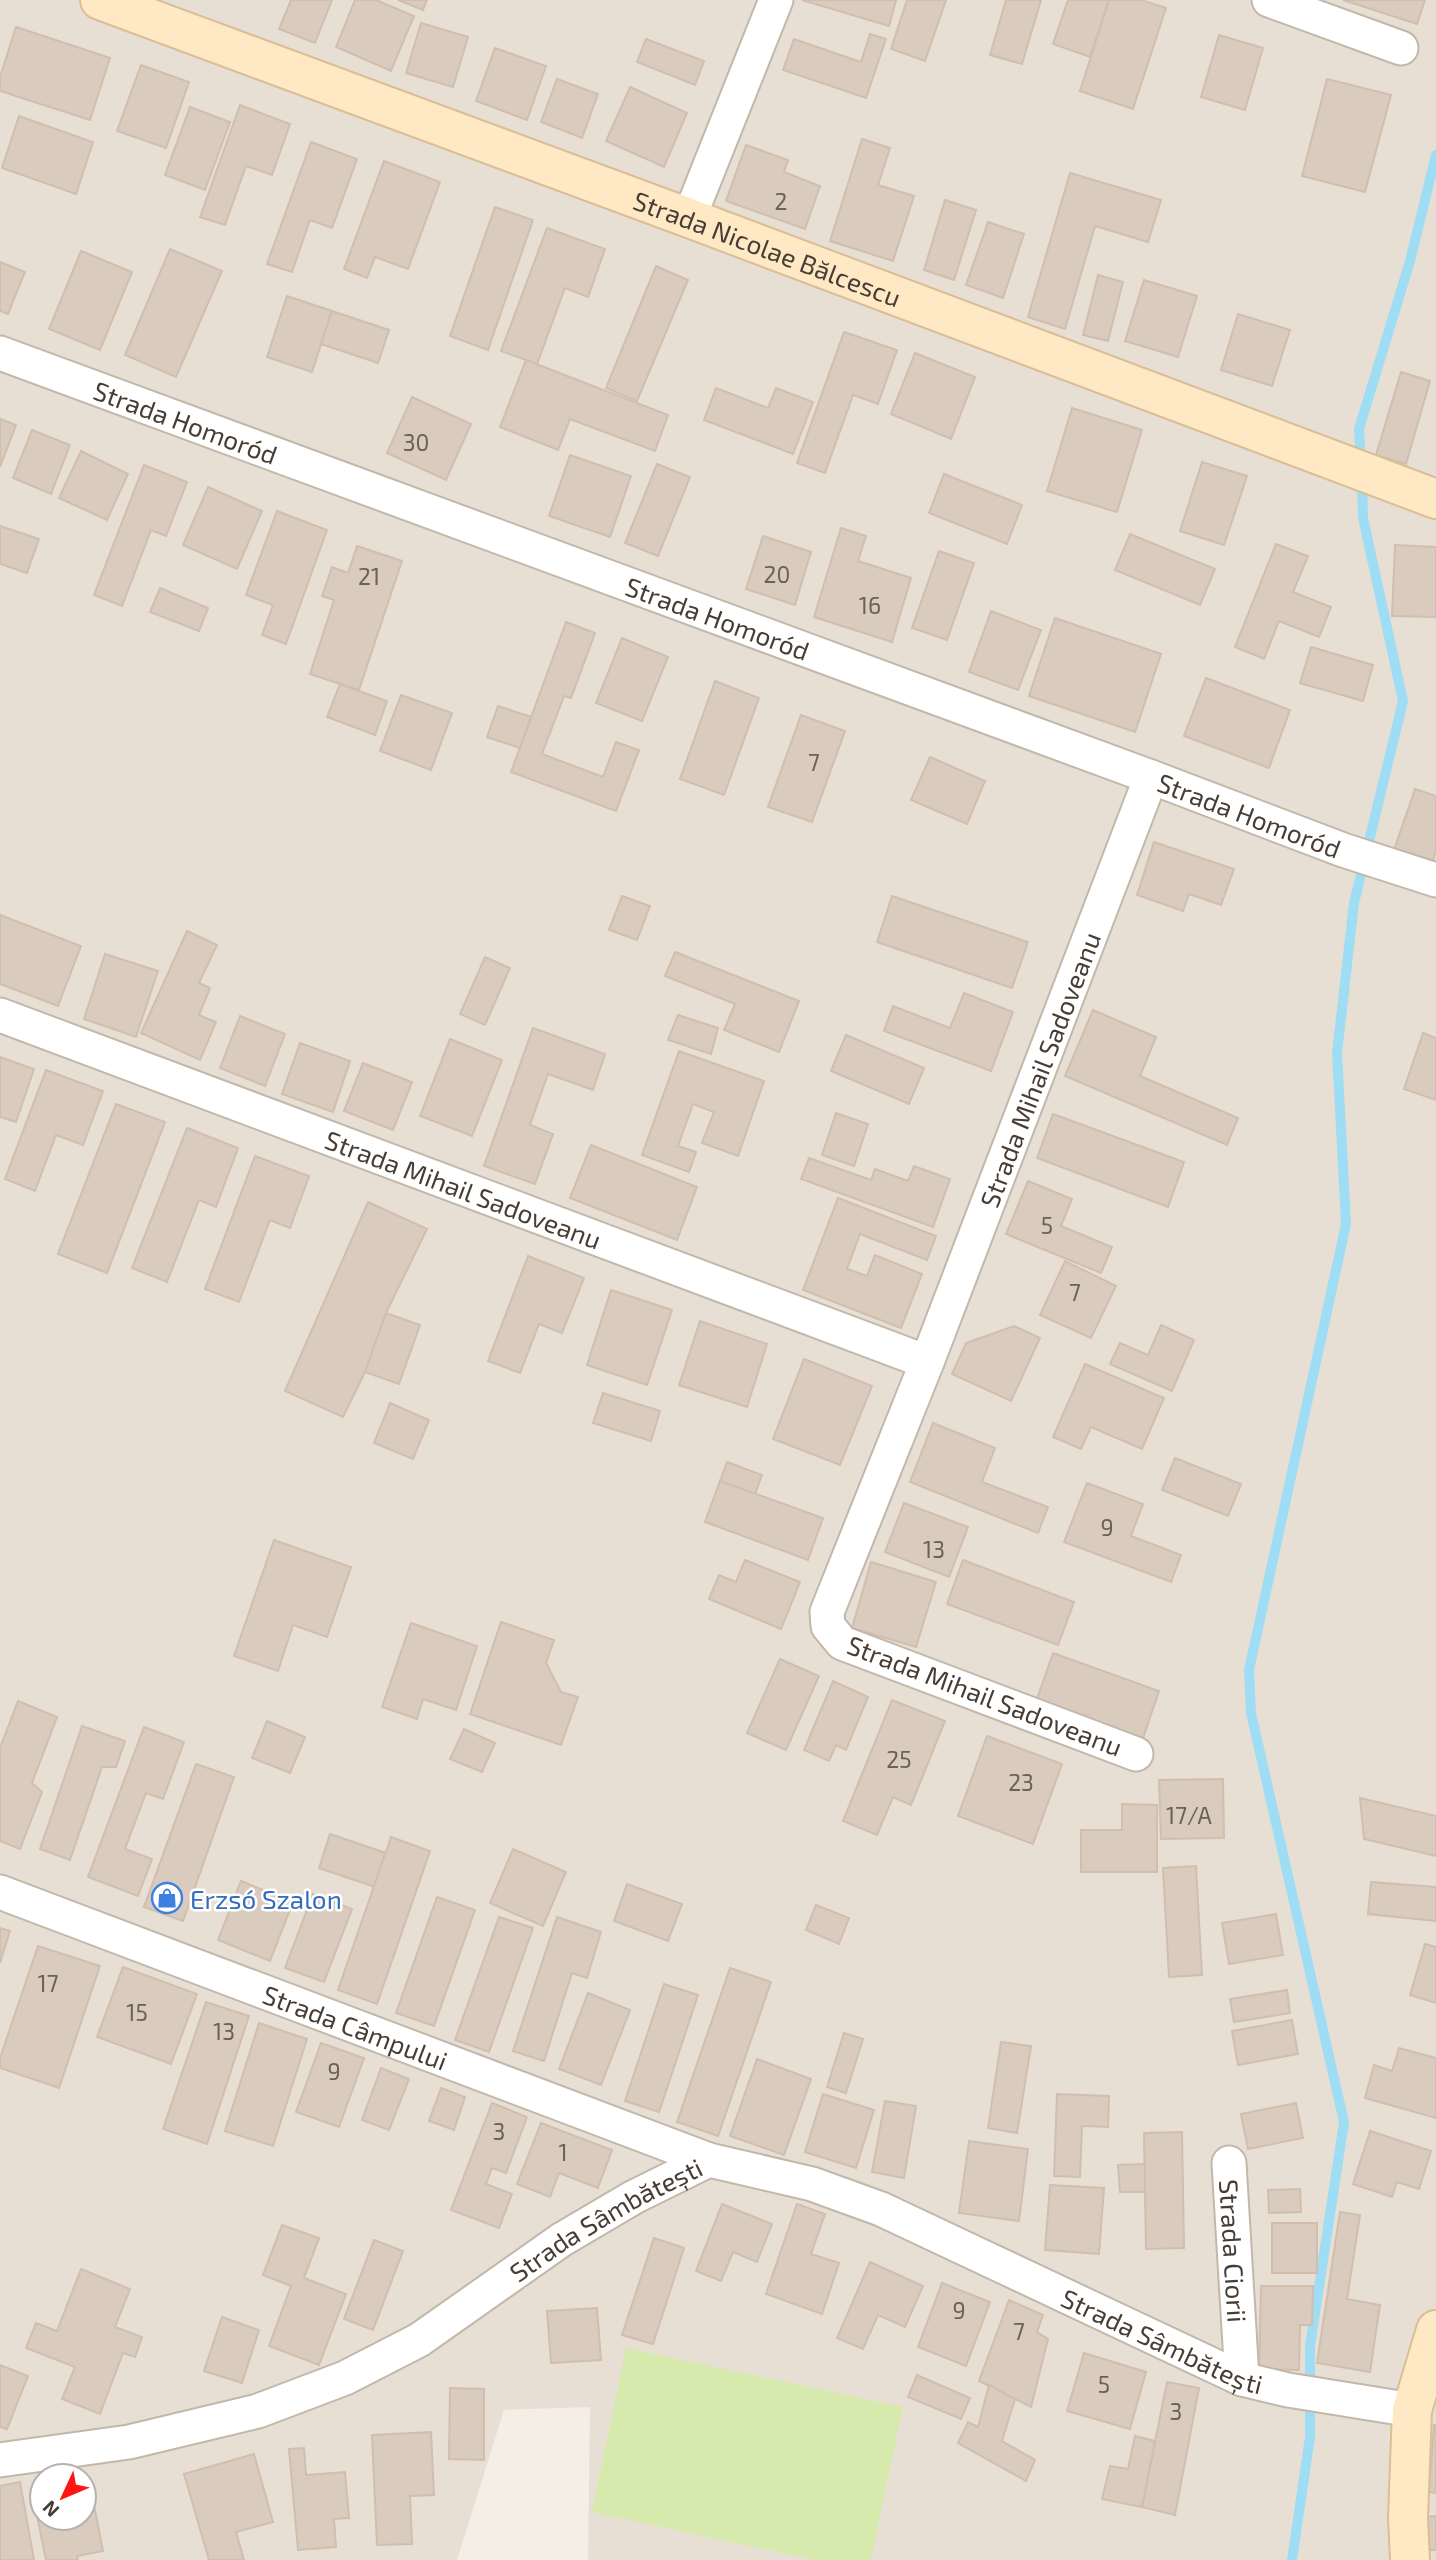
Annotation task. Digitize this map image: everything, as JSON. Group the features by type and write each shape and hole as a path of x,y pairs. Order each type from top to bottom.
{"main road":[{"name":"Strada Nicolae Bălcescu","path":"100,0 1436,499"},
{"path":"1410,2560 1409,2477 1412,2410 1436,2330"}],"street":[{"path":"689,218 776,0"},
{"path":"1269,0 1401,48"},
{"name":"Strada Homoród","path":"0,353 1343,850 1436,880"},
{"name":"Strada Mihail Sadoveanu","path":"1136,1754 842,1643 828,1626 827,1612 927,1362 1151,777"},
{"name":"Strada Mihail Sadoveanu","path":"0,1015 927,1362"},
{"name":"Strada Câmpului","path":"0,1892 709,2160"},
{"name":"Strada Sâmbătești","path":"0,2460 129,2442 245,2414 345,2378 419,2340 561,2239 634,2197 709,2160 812,2184 881,2210 1242,2379 1287,2390 1412,2410"},
{"name":"Strada Ciorii","path":"1229,2162 1242,2379"}],"shaded area":[{"path":"0,0 1436,0 1436,2560 588,2560 590,2407 504,2410 457,2560 0,2560"}],"green space":[{"path":"626,2348 903,2407 871,2560 815,2560 592,2512"}],"building":[{"path":"291,0 332,0 315,43 279,29"},
{"path":"355,0 376,0 414,16 391,71 336,47"},
{"path":"398,0 427,0 423,10"},
{"path":"802,0 896,0 889,26"},
{"path":"907,0 946,0 925,61 891,49"},
{"path":"1006,0 1041,0 1022,64 990,55"},
{"path":"1068,0 1109,0 1090,57 1053,44"},
{"path":"1109,0 1141,0 1166,8 1133,109 1080,91"},
{"path":"1343,0 1425,0 1417,24"},
{"path":"421,23 468,37 453,87 406,73"},
{"path":"16,27 110,58 90,120 0,91 0,77"},
{"path":"870,34 886,39 866,98 783,70 794,39 861,62"},
{"path":"1219,35 1263,48 1245,110 1201,97"},
{"path":"646,39 704,61 695,85 637,62"},
{"path":"495,48 546,66 527,120 476,101"},
{"path":"141,65 189,82 166,148 117,131"},
{"path":"557,79 598,94 582,138 541,122"},
{"path":"1327,79 1391,95 1365,192 1302,176"},
{"path":"630,87 687,113 664,167 606,141"},
{"path":"240,105 290,124 272,175 246,166 225,225 200,217"},
{"path":"190,107 230,122 205,190 165,175"},
{"path":"19,116 93,142 76,194 2,168"},
{"path":"862,139 890,148 878,185 914,196 893,261 830,241"},
{"path":"311,142 357,159 332,228 310,220 292,272 267,264"},
{"path":"746,145 788,160 784,172 820,186 805,229 726,201"},
{"path":"384,161 440,182 408,269 375,257 367,278 344,269"},
{"path":"1070,173 1161,200 1148,242 1095,226 1065,329 1028,317"},
{"path":"945,200 976,210 954,280 924,270"},
{"path":"495,207 533,220 488,350 450,336"},
{"path":"988,222 1024,234 1003,298 966,285"},
{"path":"547,228 605,249 588,297 565,288 537,364 501,351"},
{"path":"170,249 222,271 176,377 125,355"},
{"path":"81,251 132,272 100,350 49,329"},
{"path":"0,262 25,272 8,314 0,311"},
{"path":"656,266 688,280 637,401 606,388"},
{"path":"1098,275 1123,282 1108,341 1083,335"},
{"path":"1144,280 1197,296 1178,357 1125,341"},
{"path":"287,296 332,311 312,372 267,357"},
{"path":"332,311 389,330 378,363 321,344"},
{"path":"1238,314 1290,330 1272,386 1221,370"},
{"path":"844,332 897,350 878,404 853,395 825,473 797,463"},
{"path":"915,353 975,377 951,439 891,414"},
{"path":"526,360 668,415 655,451 570,419 558,450 500,427"},
{"path":"1401,372 1430,381 1406,464 1376,455"},
{"path":"716,388 768,408 776,388 813,402 793,454 704,420"},
{"path":"412,397 471,424 446,480 387,453"},
{"path":"1072,408 1142,430 1117,512 1047,491"},
{"path":"0,419 16,425 0,467"},
{"path":"32,430 70,445 51,494 13,478"},
{"path":"81,451 128,474 107,520 59,498"},
{"path":"570,455 631,476 610,537 549,516"},
{"path":"1202,462 1247,476 1224,545 1180,531"},
{"path":"657,464 690,477 658,556 625,543"},
{"path":"144,465 187,482 166,536 151,530 122,606 94,595"},
{"path":"944,474 1022,505 1007,544 929,513"},
{"path":"208,487 262,511 237,569 183,545"},
{"path":"277,511 327,530 286,644 262,635 273,605 246,595"},
{"path":"0,526 39,539 27,573 0,564"},
{"path":"841,528 866,536 858,561 911,578 892,642 814,617"},
{"path":"1130,534 1215,569 1200,605 1115,570"},
{"path":"763,536 811,552 795,605 746,589"},
{"path":"1276,544 1308,556 1293,592 1331,607 1319,637 1279,621 1264,659 1235,647"},
{"path":"1395,545 1436,547 1436,617 1392,616"},
{"path":"357,546 402,561 359,690 310,674 334,600 322,596 332,567 348,573"},
{"path":"939,551 974,563 947,640 912,628"},
{"path":"160,588 208,608 199,631 150,612"},
{"path":"991,611 1041,630 1018,690 969,672"},
{"path":"1055,618 1161,654 1135,732 1029,696"},
{"path":"566,622 595,633 571,698 564,696 542,754 603,777 616,742 639,750 616,811 511,772"},
{"path":"622,638 668,657 642,721 596,703"},
{"path":"1311,647 1373,665 1363,701 1300,683"},
{"path":"1206,678 1290,710 1269,768 1184,736"},
{"path":"715,681 759,698 724,795 680,779"},
{"path":"340,684 387,701 375,735 327,717"},
{"path":"401,695 452,713 431,770 380,751"},
{"path":"498,706 531,717 520,748 487,737"},
{"path":"801,715 845,731 812,822 768,807"},
{"path":"930,757 985,781 967,824 911,800"},
{"path":"1415,789 1436,796 1436,850 1432,863 1394,850"},
{"path":"1154,842 1234,869 1221,905 1189,894 1183,911 1137,895"},
{"path":"622,896 650,906 637,940 609,930"},
{"path":"892,896 1028,942 1012,988 877,942"},
{"path":"0,915 81,946 58,1006 0,984"},
{"path":"187,931 217,945 199,983 210,988 199,1015 216,1022 200,1060 141,1033"},
{"path":"675,952 799,1001 779,1052 724,1030 735,1004 665,976"},
{"path":"105,954 158,971 136,1037 84,1019"},
{"path":"485,957 510,968 485,1025 460,1014"},
{"path":"964,993 1013,1012 991,1071 884,1031 893,1006 950,1028"},
{"path":"1093,1010 1156,1037 1140,1076 1238,1118 1227,1145 1065,1076"},
{"path":"678,1015 718,1028 711,1054 668,1040"},
{"path":"240,1016 285,1034 265,1086 220,1068"},
{"path":"533,1028 605,1054 593,1090 548,1074 530,1125 553,1134 535,1184 484,1166"},
{"path":"1423,1033 1436,1038 1436,1100 1404,1089"},
{"path":"846,1035 924,1068 909,1104 831,1071"},
{"path":"450,1039 502,1060 472,1136 420,1116"},
{"path":"300,1043 350,1061 333,1112 282,1094"},
{"path":"679,1051 764,1081 738,1156 702,1143 714,1112 693,1104 678,1146 696,1152 689,1172 642,1155"},
{"path":"0,1057 34,1069 16,1122 0,1117"},
{"path":"363,1063 412,1082 393,1130 344,1111"},
{"path":"46,1070 103,1091 83,1145 56,1135 35,1191 5,1179"},
{"path":"116,1104 165,1122 107,1273 58,1254"},
{"path":"836,1113 868,1124 854,1166 822,1155"},
{"path":"1053,1114 1184,1162 1168,1207 1037,1158"},
{"path":"187,1128 238,1148 216,1207 199,1200 167,1282 132,1268"},
{"path":"591,1145 697,1187 677,1240 570,1198"},
{"path":"255,1156 309,1176 290,1228 270,1220 239,1302 205,1289"},
{"path":"809,1158 871,1180 875,1169 908,1181 914,1166 950,1179 933,1227 801,1179"},
{"path":"1028,1181 1072,1199 1061,1226 1112,1247 1101,1273 1006,1234"},
{"path":"838,1198 936,1236 927,1260 860,1234 847,1269 867,1276 875,1255 922,1274 901,1328 803,1290"},
{"path":"368,1202 427,1229 386,1313 365,1372 343,1417 285,1391"},
{"path":"528,1256 584,1278 562,1333 539,1324 520,1373 488,1361"},
{"path":"1065,1261 1116,1286 1091,1338 1040,1315"},
{"path":"611,1290 672,1310 647,1385 587,1365"},
{"path":"386,1313 420,1325 399,1384 365,1372"},
{"path":"700,1321 767,1344 747,1407 679,1385"},
{"path":"1161,1325 1194,1340 1172,1391 1110,1364 1120,1343 1148,1355"},
{"path":"1014,1326 1040,1338 1011,1401 952,1374 966,1343"},
{"path":"804,1359 872,1386 840,1465 773,1439"},
{"path":"1085,1364 1164,1398 1142,1449 1091,1427 1081,1449 1053,1437"},
{"path":"603,1393 660,1411 651,1441 593,1423"},
{"path":"390,1403 429,1420 413,1459 374,1443"},
{"path":"933,1423 995,1448 982,1482 1048,1507 1038,1533 910,1482"},
{"path":"1175,1458 1241,1484 1228,1516 1162,1490"},
{"path":"727,1462 762,1475 755,1494 720,1481"},
{"path":"720,1481 823,1518 808,1560 705,1522"},
{"path":"1087,1483 1143,1504 1131,1536 1181,1555 1171,1582 1064,1542"},
{"path":"904,1503 968,1527 949,1577 885,1552"},
{"path":"274,1540 351,1567 327,1637 293,1625 278,1671 234,1656"},
{"path":"745,1560 800,1582 781,1629 709,1599 719,1575 736,1582"},
{"path":"963,1560 1074,1602 1058,1645 947,1604"},
{"path":"871,1562 936,1582 916,1647 852,1628"},
{"path":"501,1622 554,1640 546,1663 561,1692 578,1697 561,1745 470,1714"},
{"path":"411,1623 477,1646 456,1710 423,1699 417,1719 382,1707"},
{"path":"1053,1653 1159,1691 1142,1741 1036,1702"},
{"path":"780,1659 819,1676 786,1750 747,1733"},
{"path":"833,1681 868,1697 846,1750 836,1745 829,1761 804,1750"},
{"path":"892,1700 945,1721 911,1805 893,1797 877,1835 843,1821"},
{"path":"18,1701 57,1717 32,1783 42,1792 20,1849 0,1841 0,1748"},
{"path":"267,1721 305,1737 290,1773 252,1758"},
{"path":"82,1726 125,1741 116,1767 102,1767 70,1860 40,1849"},
{"path":"144,1727 184,1742 163,1799 146,1793 125,1849 152,1859 138,1896 88,1877"},
{"path":"464,1729 495,1743 482,1772 450,1759"},
{"path":"987,1736 1062,1764 1033,1844 958,1816"},
{"path":"196,1764 234,1777 183,1921 144,1907"},
{"path":"1223,1779 1224,1838 1161,1839 1159,1780"},
{"path":"1360,1798 1436,1816 1436,1856 1364,1839"},
{"path":"1122,1804 1157,1805 1157,1872 1081,1872 1081,1830 1122,1830"},
{"path":"330,1834 386,1853 375,1887 319,1868"},
{"path":"391,1837 430,1851 377,2004 338,1990"},
{"path":"513,1849 566,1872 543,1926 490,1903"},
{"path":"1196,1866 1202,1975 1169,1977 1163,1868"},
{"path":"241,1881 293,1902 270,1961 218,1940"},
{"path":"1371,1882 1436,1887 1436,1921 1368,1914"},
{"path":"627,1884 682,1904 668,1941 614,1921"},
{"path":"313,1894 352,1909 324,1982 285,1968"},
{"path":"437,1897 475,1910 434,2026 396,2013"},
{"path":"816,1905 849,1918 839,1944 806,1930"},
{"path":"1276,1914 1283,1955 1229,1964 1222,1923"},
{"path":"499,1917 533,1928 489,2052 455,2040"},
{"path":"557,1917 601,1932 587,1978 572,1973 544,2061 513,2051"},
{"path":"0,1928 10,1931 0,1963"},
{"path":"1425,1944 1436,1947 1436,2003 1410,1995"},
{"path":"38,1946 100,1966 59,2088 0,2068 0,2058"},
{"path":"123,1967 197,1994 171,2064 97,2037"},
{"path":"730,1968 771,1982 718,2136 677,2122"},
{"path":"664,1984 698,1995 659,2112 625,2101"},
{"path":"1287,1990 1290,2013 1234,2022 1230,1999"},
{"path":"588,1993 630,2010 601,2085 559,2069"},
{"path":"206,2002 249,2016 207,2144 163,2129"},
{"path":"1292,2020 1298,2054 1238,2065 1232,2031"},
{"path":"259,2023 307,2039 273,2146 225,2131"},
{"path":"844,2033 863,2039 846,2093 827,2087"},
{"path":"1001,2042 1031,2046 1017,2133 988,2128"},
{"path":"321,2043 364,2058 339,2127 296,2112"},
{"path":"1399,2048 1436,2058 1436,2118 1365,2098 1374,2065 1392,2071"},
{"path":"757,2059 811,2079 784,2155 730,2136"},
{"path":"381,2068 409,2079 389,2130 362,2120"},
{"path":"441,2088 465,2097 454,2130 429,2121"},
{"path":"823,2094 874,2110 856,2168 805,2152"},
{"path":"1057,2094 1109,2096 1108,2127 1082,2126 1080,2177 1054,2176"},
{"path":"885,2101 916,2106 904,2178 872,2172"},
{"path":"492,2103 527,2117 506,2173 492,2168 486,2184 512,2194 499,2228 451,2210"},
{"path":"1296,2103 1303,2138 1248,2149 1241,2114"},
{"path":"541,2123 612,2150 598,2188 559,2173 550,2197 517,2184"},
{"path":"1370,2131 1431,2151 1419,2189 1397,2182 1392,2197 1353,2184"},
{"path":"1182,2132 1184,2248 1146,2249 1144,2133"},
{"path":"969,2141 1028,2149 1019,2221 959,2213"},
{"path":"1145,2164 1145,2192 1120,2192 1118,2165"},
{"path":"1050,2185 1104,2188 1099,2254 1045,2250"},
{"path":"1300,2189 1301,2212 1269,2213 1268,2190"},
{"path":"722,2204 772,2224 757,2262 733,2252 721,2281 696,2271"},
{"path":"797,2204 825,2214 811,2254 839,2263 822,2314 766,2294"},
{"path":"1340,2212 1360,2215 1347,2299 1380,2305 1370,2372 1317,2363"},
{"path":"1272,2223 1317,2223 1317,2273 1272,2273"},
{"path":"282,2225 319,2238 304,2278 346,2294 319,2365 269,2346 291,2286 263,2275"},
{"path":"654,2238 684,2248 653,2344 622,2335"},
{"path":"374,2240 403,2251 373,2330 344,2319"},
{"path":"870,2262 923,2286 905,2327 878,2315 863,2349 837,2338"},
{"path":"81,2269 130,2289 115,2327 142,2337 135,2357 123,2353 100,2414 62,2399 75,2367 26,2348 36,2323 57,2331"},
{"path":"942,2283 990,2302 966,2366 918,2347"},
{"path":"1261,2286 1313,2286 1312,2325 1300,2325 1299,2370 1259,2369"},
{"path":"1009,2300 1043,2315 1037,2332 1048,2339 1031,2407 979,2381"},
{"path":"597,2308 601,2360 551,2363 547,2311"},
{"path":"222,2317 259,2330 242,2383 204,2371"},
{"path":"1084,2353 1146,2372 1130,2429 1067,2411"},
{"path":"0,2365 28,2376 7,2429 0,2427"},
{"path":"917,2375 970,2398 961,2419 908,2397"},
{"path":"1167,2382 1199,2388 1175,2515 1142,2507"},
{"path":"989,2385 1015,2399 1002,2441 1035,2460 1026,2481 958,2443 968,2422 978,2427"},
{"path":"450,2388 484,2389 484,2460 449,2459"},
{"path":"1436,2425 1436,2493 1429,2492"},
{"path":"431,2432 434,2495 410,2496 412,2544 377,2545 372,2435"},
{"path":"1135,2436 1155,2441 1142,2507 1102,2499 1110,2466 1128,2469"},
{"path":"304,2448 306,2475 345,2472 349,2518 334,2519 336,2547 298,2550 289,2449"},
{"path":"254,2454 273,2522 236,2532 244,2560 209,2560 184,2474"},
{"path":"20,2482 34,2560 0,2560 0,2486"},
{"path":"1436,2516 1436,2550 1425,2550 1424,2517"},
{"path":"98,2526 103,2551 77,2556 78,2560 46,2560 40,2532 98,2532"}],"waterway":[{"path":"1361,462 1359,429 1410,261 1436,155"},
{"path":"1292,2560 1310,2437 1310,2346 1344,2122 1251,1713 1249,1670 1346,1224 1337,1053 1354,903 1403,701 1363,518 1362,478"}],"place":[{"name":"Erzsó Szalon","path":"167,1898"}]}
